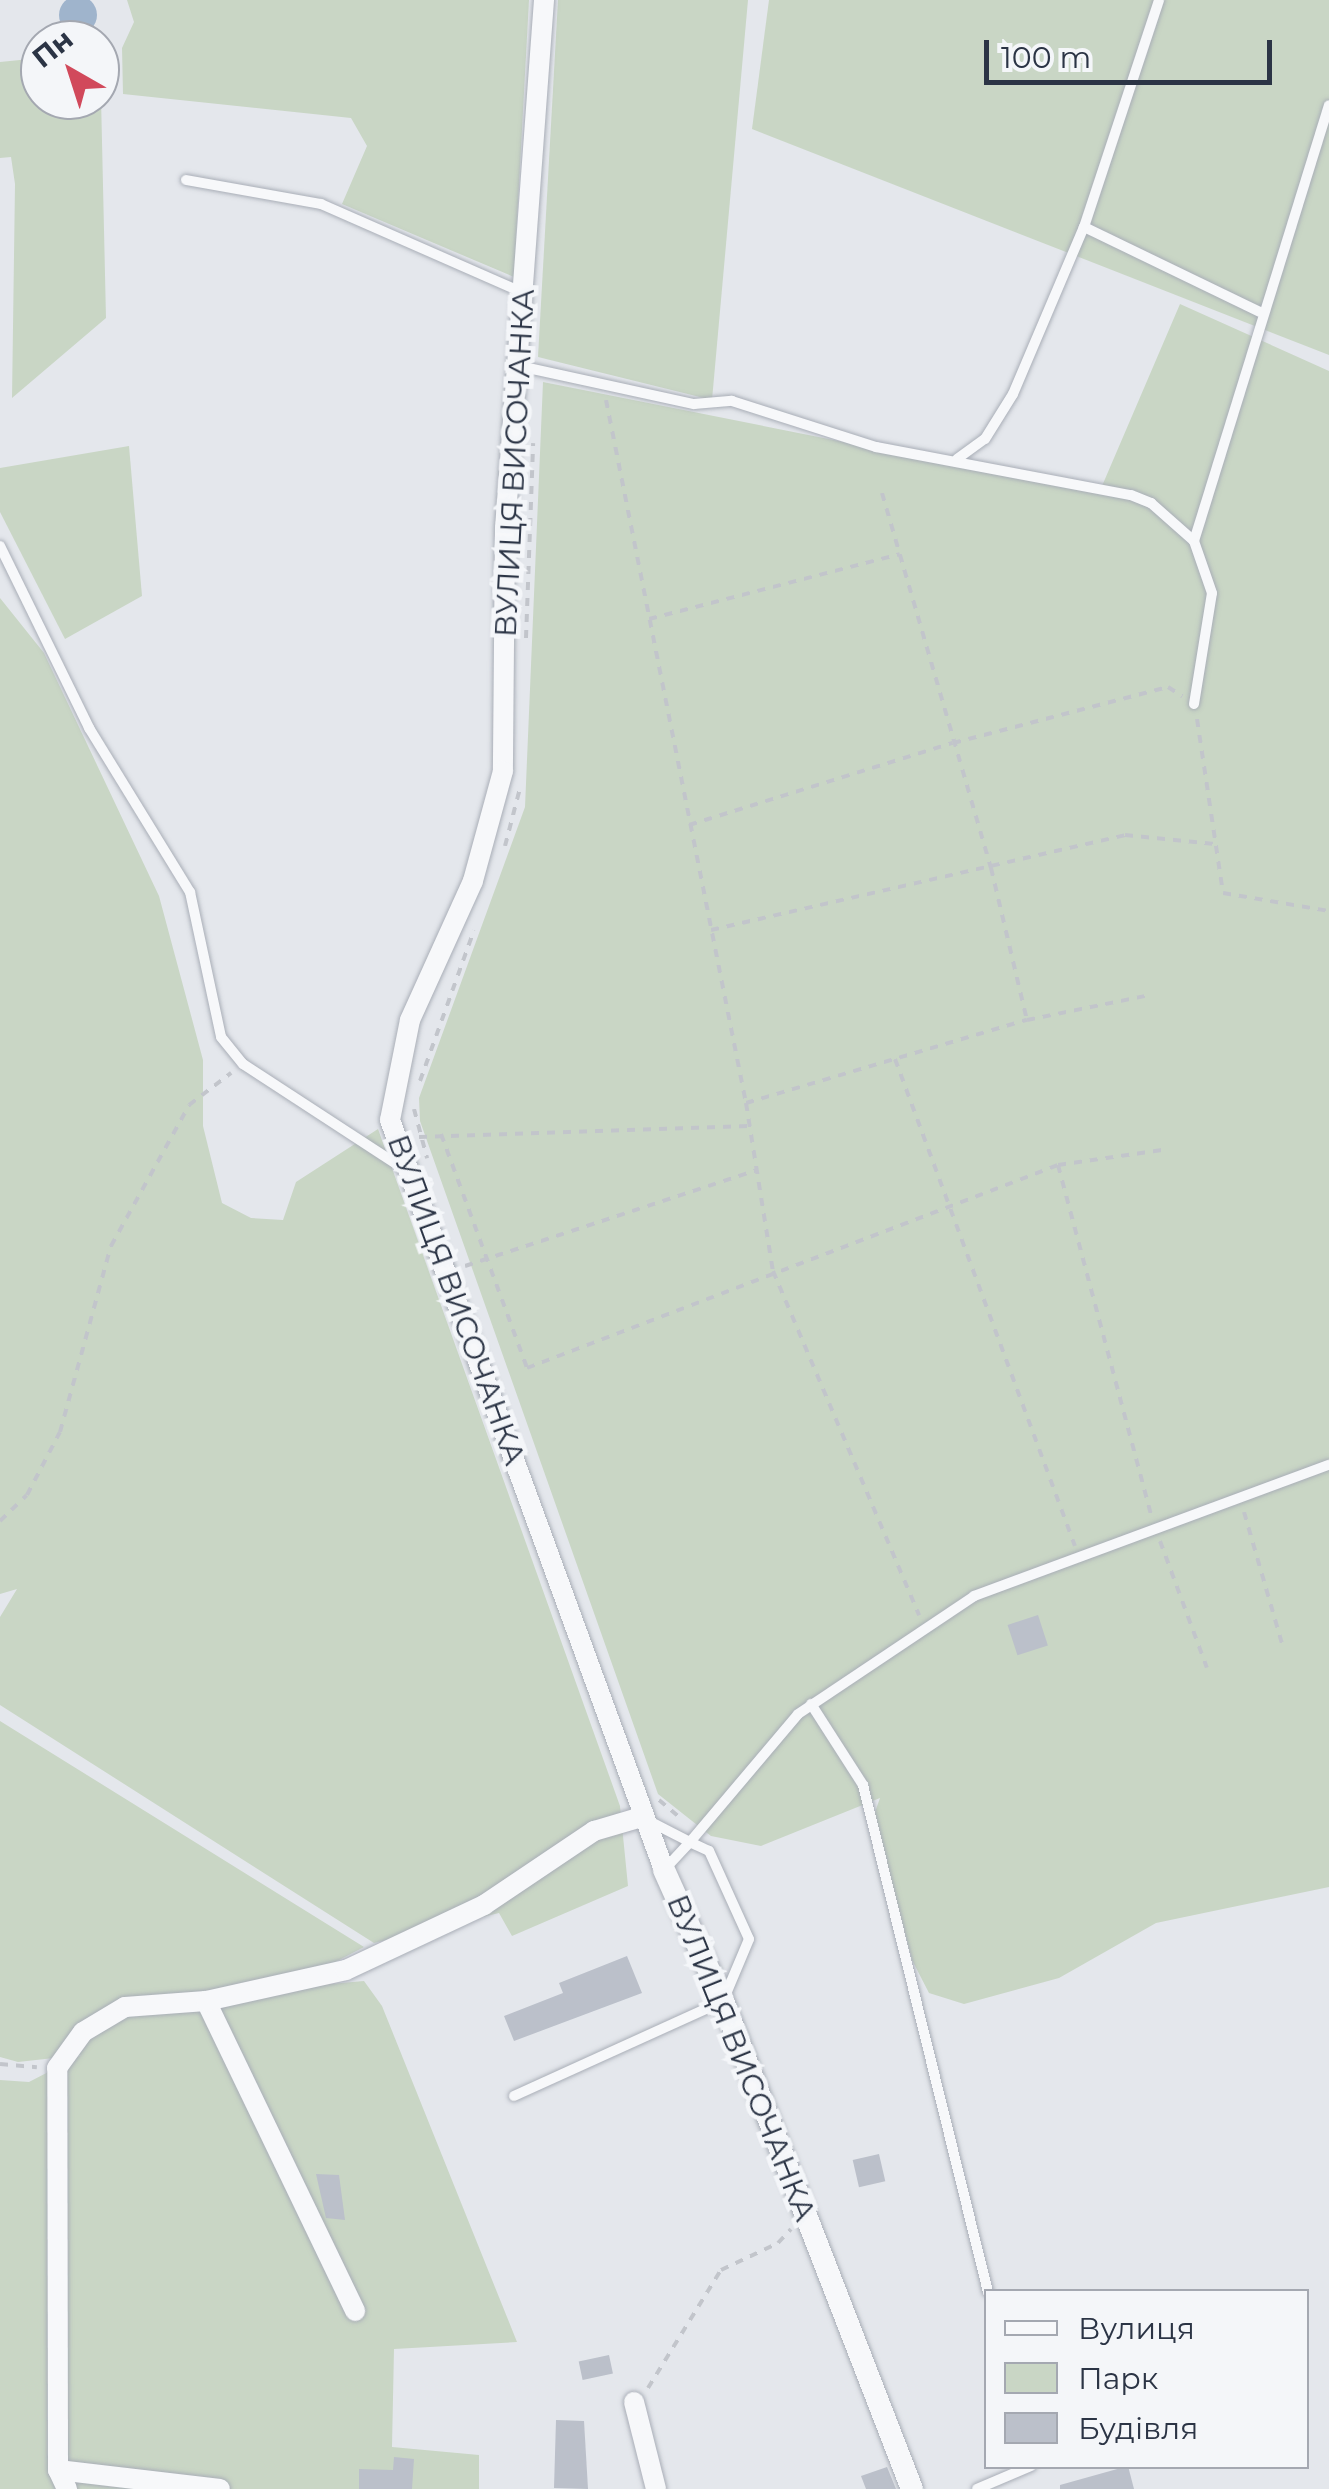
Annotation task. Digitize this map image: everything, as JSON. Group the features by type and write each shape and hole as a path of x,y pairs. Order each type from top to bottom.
{"street":[{"name":"ВУЛИЦЯ ВИСОЧАНКА","path":"544,0 505,529 503,771 473,881 410,1020 394,1076 390,1120 402,1167 578,1625 642,1817 722,2001 912,2489"},
{"path":"220,2489 63,2480 57,2068 83,2032 124,2007 206,2000 346,1970 484,1905 594,1831 642,1817"},
{"path":"206,2000 354,2311"},
{"path":"634,2402 656,2489"}],"lane":[{"path":"957,459 997,425 1084,228 1160,0"},
{"path":"1194,540 1260,312 1329,105"},
{"path":"186,180 321,204 524,293"},
{"path":"1084,228 1260,312"},
{"path":"520,366 694,404 732,401 876,447 957,459 1131,495 1151,503 1194,540 1212,594 1194,704"},
{"path":"0,546 89,728 190,892 220,1037 243,1064 402,1167"},
{"path":"664,1870 812,1704 974,1596 1329,1465"},
{"path":"812,1704 863,1785 987,2289"},
{"path":"514,2096 722,2001 749,1939 709,1851 642,1817"},
{"path":"977,2489 1024,2469"}],"path":[{"path":"603,384 746,1102 773,1270 924,1629"},
{"path":"525,647 534,429"},
{"path":"882,493 991,868 1027,1020"},
{"path":"649,620 900,554"},
{"path":"689,825 954,742 1168,687 1194,704 1223,894 1329,911"},
{"path":"500,860 520,786"},
{"path":"711,930 1125,834 1217,844"},
{"path":"432,1174 419,1137 414,1098 480,915"},
{"path":"746,1102 1027,1020 1150,995"},
{"path":"896,1058 1078,1556"},
{"path":"0,1521 28,1495 60,1432 111,1246 189,1105 243,1064"},
{"path":"419,1137 750,1126"},
{"path":"441,1134 528,1368 773,1270 1058,1164 1169,1149"},
{"path":"1058,1164 1155,1528 1207,1668"},
{"path":"465,1266 757,1170"},
{"path":"459,1247 472,1284"},
{"path":"1240,1498 1283,1646"},
{"path":"654,1795 698,1832"},
{"path":"0,2064 57,2068"},
{"path":"634,2402 722,2270 778,2242 804,2215"}],"green space":[{"path":"127,0 529,0 514,277 342,204 367,146 351,118 123,94 122,48 134,22"},
{"path":"558,0 748,0 712,400 538,357"},
{"path":"769,0 1329,0 1329,355 752,129"},
{"path":"20,60 20,120 102,120 106,318 12,398 15,184 11,157 0,158 0,62"},
{"path":"1180,304 1329,371 1329,1887 1156,1923 1059,1978 964,2004 929,1993 912,1960 874,1815 880,1798 761,1846 711,1836 658,1794 420,1121 419,1098 525,807 543,382 1099,493"},
{"path":"129,446 142,596 65,639 0,512 0,468"},
{"path":"0,598 44,653 159,896 203,1060 203,1126 222,1203 251,1218 283,1220 296,1182 378,1129 620,1806 628,1886 512,1936 499,1913 374,1943 0,1705 0,1617 17,1589 0,1594"},
{"path":"0,1721 364,1947 316,1972 216,1994 364,1981 382,2006 517,2342 394,2349 392,2447 479,2455 479,2489 0,2489 0,2080 29,2082 81,2055 18,2062 0,2057"}],"water":[{"path":"70,-1 91,2 96,20 60,20 61,8"}],"building":[{"path":"1038,1615 1048,1645 1017,1655 1008,1625"},
{"path":"627,1956 642,1993 514,2041 504,2016 563,1993 559,1983"},
{"path":"879,2154 885,2181 859,2187 853,2160"},
{"path":"316,2174 339,2175 345,2220 326,2218"},
{"path":"609,2355 613,2374 583,2380 579,2361"},
{"path":"556,2420 584,2421 588,2489 554,2488"},
{"path":"394,2457 414,2459 412,2489 359,2489 359,2469 393,2470"},
{"path":"887,2467 896,2489 866,2489 861,2476"},
{"path":"1129,2469 1134,2489 1060,2489 1060,2485"}]}
